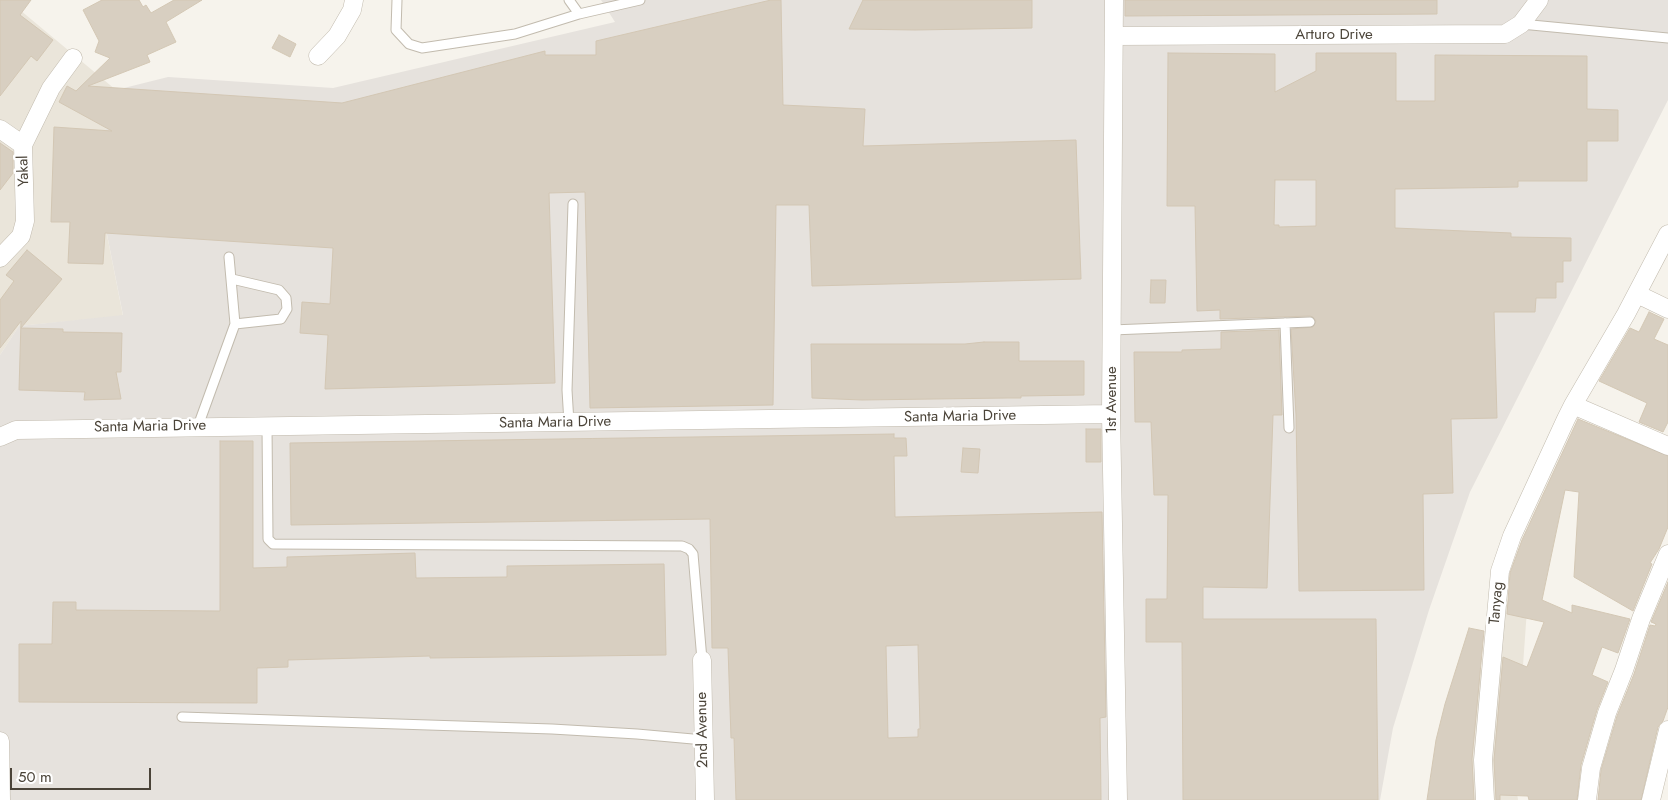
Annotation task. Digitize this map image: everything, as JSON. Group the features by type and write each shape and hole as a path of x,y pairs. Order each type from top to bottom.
{"street":[{"path":"318,56 337,36 352,10 354,0"},
{"name":"1st Avenue","path":"1114,0 1111,414 1118,800"},
{"name":"Arturo Drive","path":"1114,36 1505,34 1521,24 1539,0"},
{"name":"Yakal","path":"0,258 21,236 25,222 22,145 51,88 73,58"},
{"path":"0,129 22,145"},
{"name":"Tanyag","path":"1485,800 1483,760 1500,571 1512,536 1569,412 1668,234"},
{"path":"1636,294 1668,309"},
{"path":"1569,412 1668,446"},
{"name":"Santa Maria Drive","path":"0,437 16,430 198,426 569,423 1111,414"},
{"path":"1588,800 1591,768 1607,713 1641,619 1668,554"},
{"name":"2nd Avenue","path":"702,660 705,800"},
{"path":"1651,800 1668,730"},
{"path":"0,742 1,793"}],"lane":[{"path":"397,0 396,30 409,44 422,48 515,34 579,14 640,0"},
{"path":"569,0 579,14"},
{"path":"1521,24 1668,38"},
{"path":"569,423 568,390 573,204"},
{"path":"198,426 235,324 232,279 228,257"},
{"path":"232,279 279,290 286,298 287,309 281,319 235,324"},
{"path":"1112,330 1310,322"},
{"path":"1285,323 1289,428"},
{"path":"267,426 268,539 273,544 682,546 689,549 693,554 702,660"},
{"path":"182,717 552,729 704,740"}],"shaded area":[{"path":"0,0 8,0 116,90 95,174 123,316 19,326 0,355"},
{"path":"601,0 1668,0 1668,100 1470,492 1429,610 1393,728 1380,800 0,800 0,355 19,326 123,315 95,174 116,90 168,77 333,88 615,22"},
{"path":"1532,539 1515,778 1518,800 1434,800 1435,788"}],"building":[{"path":"0,0 31,0 20,15 53,40 37,61 31,56 0,96"},
{"path":"102,0 139,0 143,7 146,5 151,13 174,0 202,0 166,22 176,42 147,55 150,62 88,86 342,103 545,51 545,55 596,55 596,41 771,0 781,0 783,105 865,109 863,146 1076,140 1081,279 812,286 809,205 776,205 773,405 590,408 585,192 549,193 555,383 325,389 328,335 300,333 302,302 330,304 333,248 105,233 103,264 68,263 70,222 51,222 54,127 112,131 59,102 67,86 76,91 110,58 95,52 99,41 83,10"},
{"path":"863,0 1032,0 1032,28 849,29"},
{"path":"1125,0 1437,0 1437,14 1125,16"},
{"path":"279,35 296,44 290,57 272,48"},
{"path":"1168,53 1275,54 1275,92 1316,71 1316,53 1396,53 1396,101 1435,101 1435,55 1587,56 1587,109 1618,110 1618,141 1587,141 1587,181 1518,181 1518,187 1395,189 1395,228 1511,233 1511,237 1571,238 1571,261 1563,261 1563,282 1556,282 1556,298 1536,298 1535,312 1494,312 1497,418 1451,419 1453,493 1423,494 1424,590 1299,591 1296,415 1291,329 1313,327 1316,321 1310,316 1220,319 1220,310 1197,311 1195,206 1167,206","holes":["1275,180 1316,180 1316,226 1279,227 1279,225 1274,225"]},
{"path":"0,143 13,152 13,173 0,190"},
{"path":"27,250 62,279 21,328 63,329 63,332 122,333 121,372 116,372 121,399 84,400 85,392 19,390 21,321 0,348 0,300 14,281 6,275"},
{"path":"1151,280 1166,280 1165,303 1150,303"},
{"path":"1649,312 1664,319 1654,339 1668,345 1668,422 1663,432 1639,422 1647,403 1599,381 1630,328 1639,332"},
{"path":"1279,330 1282,415 1273,415 1267,588 1203,587 1203,619 1376,619 1378,800 1183,800 1182,642 1146,642 1146,599 1167,599 1168,495 1154,495 1151,422 1135,422 1134,352 1182,352 1182,350 1221,349 1221,332"},
{"path":"1019,342 1019,361 1084,361 1084,395 1021,396 1021,398 862,400 812,398 811,344 965,344"},
{"path":"1578,419 1668,456 1668,527 1659,549 1650,563 1652,564 1633,611 1574,577 1579,492 1565,490 1542,600 1572,613 1572,605 1630,619 1618,653 1602,647 1592,675 1608,682 1597,710 1581,765 1577,800 1529,800 1528,796 1500,795 1500,800 1496,800 1494,760 1503,657 1527,667 1544,622 1507,614 1510,573 1522,540"},
{"path":"1086,429 1101,429 1101,462 1086,462"},
{"path":"894,434 894,438 906,438 907,456 894,456 895,517 1102,512 1106,717 1100,718 1101,800 736,800 734,738 731,738 728,648 712,648 710,519 291,525 290,443","holes":["918,645 920,729 918,729 918,737 888,738 886,646"]},
{"path":"220,441 253,441 253,568 287,567 287,557 415,553 416,578 507,577 507,566 664,564 666,655 430,658 430,656 288,660 288,667 257,668 257,703 19,702 19,644 52,644 53,602 76,602 76,610 220,611"},
{"path":"963,448 980,449 978,473 961,472"},
{"path":"1668,582 1668,707 1663,721 1658,727 1641,800 1598,800 1601,770 1617,716 1634,674 1650,625 1655,626 1656,624 1651,622"},
{"path":"1469,628 1484,631 1472,759 1474,800 1427,800 1436,740 1445,704"}]}
